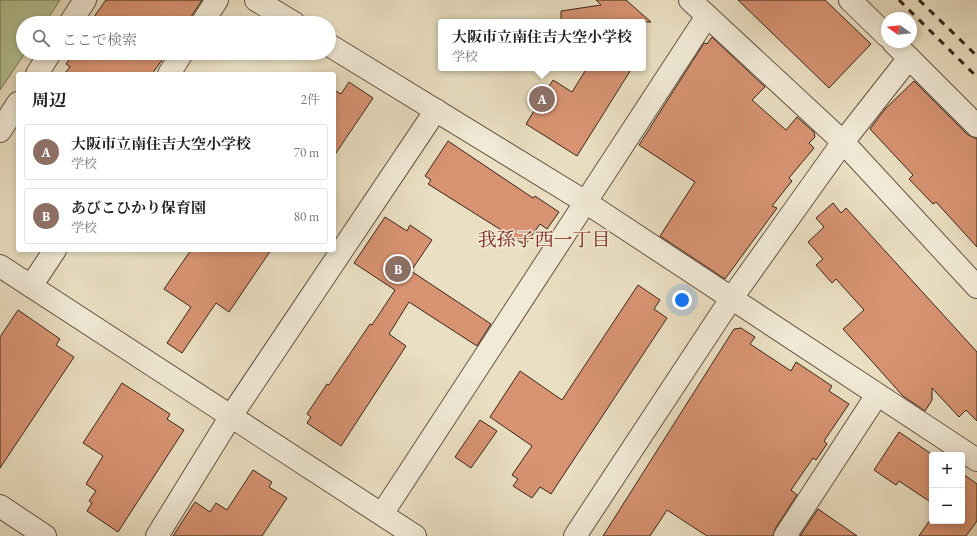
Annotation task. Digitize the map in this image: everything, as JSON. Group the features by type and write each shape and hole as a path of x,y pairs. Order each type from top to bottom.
{"street":[{"path":"75,16 85,0"},
{"path":"207,16 217,0"},
{"path":"256,0 282,16"},
{"path":"690,0 842,142 977,287"},
{"path":"850,0 881,30"},
{"path":"382,514 587,203 707,16"},
{"path":"899,48 977,126"},
{"path":"336,49 587,203 977,460"},
{"path":"575,536 731,299 842,142 909,58"},
{"path":"38,72 46,60"},
{"path":"170,72 178,60"},
{"path":"0,131 16,106"},
{"path":"157,536 231,416 436,110"},
{"path":"31,286 54,252"},
{"path":"0,266 415,536"},
{"path":"785,536 877,395"},
{"path":"0,506 45,536"}],"green space":[{"path":"0,0 60,0 50,16 16,16 16,60 20,60 0,90"}],"building":[{"path":"106,0 202,0 192,16 95,16"},
{"path":"596,0 626,0 651,22 646,22 646,19 561,19 561,11 601,5"},
{"path":"738,0 825,0 871,44 829,88"},
{"path":"712,37 765,87 752,100 786,130 797,117 814,132 815,137 809,143 814,148 789,178 792,181 772,206 777,208 725,279 660,236 695,182 639,145 704,43 707,44"},
{"path":"69,60 162,60 153,72 66,72 70,67 66,64"},
{"path":"585,71 630,71 577,156 526,124 553,80 572,92"},
{"path":"914,81 968,135 977,139 977,247 936,202 933,204 909,179 913,175 870,129 885,109"},
{"path":"349,82 373,98 336,153 336,91 341,94"},
{"path":"448,141 533,198 535,196 559,212 547,229 540,224 525,245 428,184 431,180 425,176"},
{"path":"833,203 841,213 846,208 977,352 977,421 966,410 959,417 932,388 932,400 925,411 903,396 843,329 864,310 836,279 832,283 816,265 823,259 808,242 824,227 816,218"},
{"path":"385,217 407,231 410,225 432,240 411,271 491,324 477,346 409,302 389,334 406,346 341,446 307,423 311,417 307,414 327,384 329,385 370,324 372,325 395,290 354,263"},
{"path":"190,252 270,252 229,312 216,303 182,353 167,343 191,307 164,289"},
{"path":"638,285 660,300 654,309 667,318 551,494 540,487 532,498 513,486 518,479 512,475 532,446 490,417 520,371 562,400"},
{"path":"18,310 60,339 56,345 74,357 0,468 0,337"},
{"path":"741,328 755,337 750,344 791,371 796,362 832,386 829,391 849,404 824,441 827,444 816,460 813,458 791,490 797,495 775,529 773,536 707,536 667,510 650,536 603,536 734,329"},
{"path":"122,383 170,414 167,419 184,430 118,532 87,511 92,503 89,501 96,491 86,484 103,456 83,443"},
{"path":"480,420 497,431 471,468 455,457"},
{"path":"899,432 929,452 929,501 899,481 896,485 874,470"},
{"path":"253,470 272,482 269,487 287,498 262,536 173,536 195,502 210,512 216,503 227,510"},
{"path":"965,475 977,484 977,521 966,536 919,536 929,521 929,524 965,524"},
{"path":"818,509 857,536 800,536"}],"railway":[{"path":"899,0 977,77"},
{"path":"919,0 977,56"}],"place":[{"name":"大阪市立南住吉大空小学校","path":"542,99"},
{"name":"あびこひかり保育園","path":"398,269"}],"district":[{"name":"我孫子西一丁目","path":"544,239"}]}
